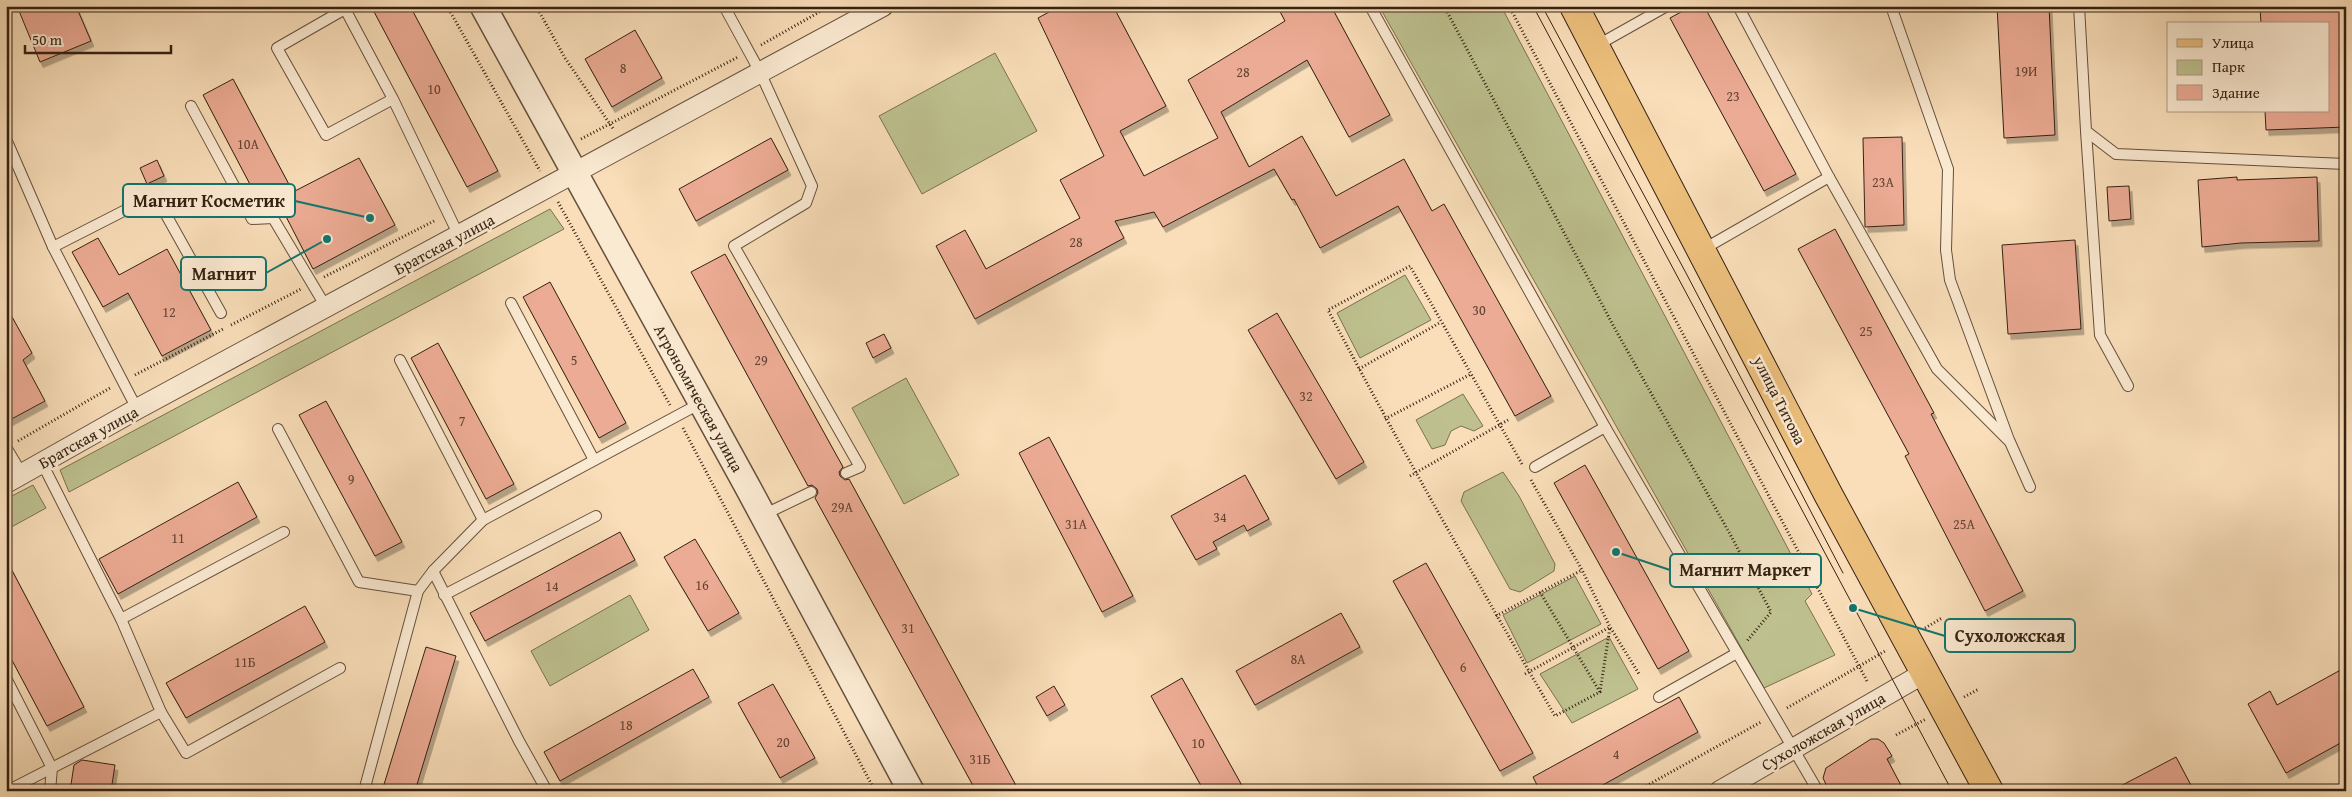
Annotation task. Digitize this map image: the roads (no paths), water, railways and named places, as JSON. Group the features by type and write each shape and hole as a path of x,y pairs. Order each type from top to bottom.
{"main road":[{"name":"улица Титова","path":"1574,6 1828,494 1990,791"}],"street":[{"name":"Агрономическая улица","path":"483,6 575,174 596,208 911,791"},
{"name":"Братская улица","path":"14,478 137,409 883,6"},
{"name":"Сухоложская улица","path":"1720,791 1926,672"}],"lane":[{"path":"724,6 760,72 812,186 806,202 734,246 860,467 846,473"},
{"path":"1370,6 1605,427 1818,791"},
{"path":"1595,46 1667,6"},
{"path":"1738,6 1829,177 1937,369 2010,442"},
{"path":"1891,6 1948,169 1946,250 1950,280 2010,442 2030,487"},
{"path":"2079,6 2100,335 2128,386"},
{"path":"393,99 326,135 277,48 345,9 393,99 459,236"},
{"path":"191,106 252,219 273,218 326,307"},
{"path":"2086,131 2116,154 2346,164"},
{"path":"6,138 53,247 137,409"},
{"path":"1702,250 1829,177"},
{"path":"53,247 155,195 221,313"},
{"path":"511,303 594,460"},
{"path":"400,360 483,520"},
{"path":"364,791 418,591 433,571 483,520 701,403"},
{"path":"1535,467 1605,427"},
{"path":"278,429 359,582 418,591"},
{"path":"6,447 14,478"},
{"path":"42,463 121,619 161,712 186,753 340,668"},
{"path":"762,515 811,492"},
{"path":"444,595 596,516"},
{"path":"121,619 284,532"},
{"path":"433,571 547,791"},
{"path":"1659,697 1738,653"},
{"path":"6,678 52,768 50,791"},
{"path":"7,791 161,712"}],"tram line":[{"path":"1533,6 1952,791"},
{"path":"1542,6 1686,273 1843,573"}],"place":[{"name":"Магнит Косметик","path":"370,218"},
{"name":"Магнит","path":"327,239"},
{"name":"Магнит Маркет","path":"1616,552"},
{"name":"Сухоложская","path":"1853,608"}]}
